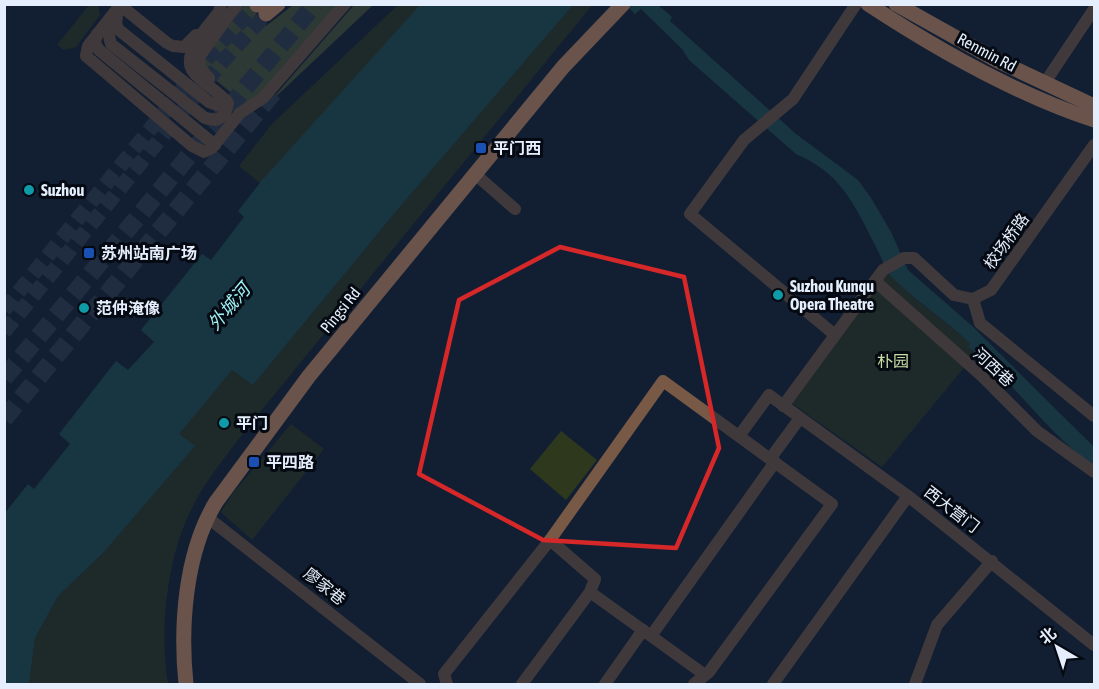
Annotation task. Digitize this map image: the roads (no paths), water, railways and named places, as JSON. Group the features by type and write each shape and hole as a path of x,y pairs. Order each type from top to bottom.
{"main road":[{"name":"Renmin Rd","path":"868,4 990,75 1036,97 1095,120"},
{"name":"Renmin Rd","path":"896,4 1044,84 1095,106"},
{"name":"Pingsi Rd","path":"186,684 186,608 193,562 207,517 309,376 563,67 620,8"}],"street":[{"path":"115,6 167,43 178,48 191,41 207,20 214,4"},
{"path":"220,4 219,12 192,51 190,68 232,106"},
{"path":"232,106 204,73 198,62 204,46 237,4"},
{"path":"115,6 119,30 209,102 220,106 232,106 263,98 345,4"},
{"path":"835,335 690,214 744,140 793,99 856,4"},
{"path":"115,6 86,49 89,60 195,148 204,152 214,146 232,106"},
{"path":"1044,84 1095,9"},
{"name":"校场桥路","path":"973,299 991,290 1095,146"},
{"path":"475,174 515,209"},
{"path":"739,436 769,395 783,406 883,270 904,258 914,258 954,295 973,299 980,323 1095,416"},
{"name":"河西巷","path":"875,281 982,376 1037,431 1095,472"},
{"path":"447,684 444,674 550,540 663,381 832,504 705,675 694,684"},
{"name":"西大营门","path":"783,406 908,496 1095,645"},
{"path":"605,684 647,633 800,418"},
{"path":"773,684 908,496"},
{"name":"廖家巷","path":"207,517 420,684"},
{"path":"522,684 590,592 596,579 550,540"},
{"path":"915,684 937,626 992,561"},
{"path":"590,592 705,675"}],"water":[{"name":"外城河","path":"421,4 573,5 403,203 253,385 232,370 179,434 195,446 103,553 58,596 35,638 29,684 5,684 5,513 28,484 34,489 70,444 59,434 116,361 128,370 154,342 141,330 202,254 211,260 244,217 238,211 263,179"},
{"path":"626,5 658,5 672,17 670,21 796,134 858,180 891,232 908,270 971,325 1094,447 1094,466 1061,438 1001,375 968,347 970,344 961,335 893,278 885,267 853,203 835,180 824,170 796,154 689,60 682,49 641,9 635,14"}],"tunnel":[{"path":"4,378 315,4"},
{"path":"4,310 214,50 257,5"},
{"path":"4,332 223,61 266,14"},
{"path":"4,419 278,87"}],"place":[{"name":"平门西","path":"481,148"},
{"name":"Suzhou","path":"29,190"},
{"name":"苏州站南广场","path":"89,253"},
{"name":"Suzhou Kunqu Opera Theatre","path":"778,295"},
{"name":"范仲淹像","path":"84,308"},
{"name":"平门","path":"224,423"},
{"name":"平四路","path":"254,462"}],"park label":[{"name":"朴园","path":"893,361"}]}
